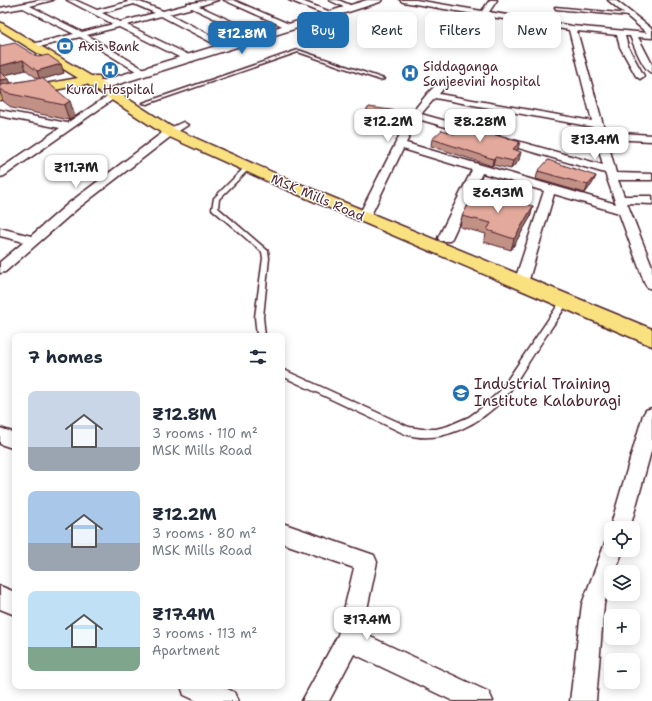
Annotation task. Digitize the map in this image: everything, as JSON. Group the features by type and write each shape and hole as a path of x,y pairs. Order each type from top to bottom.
{"main road":[{"name":"MSK Mills Road","path":"2,26 177,128 248,167 366,212 523,277 652,325"},
{"name":"MSK Mills Road","path":"97,82 145,103 177,128 213,141 366,212 445,238 523,277 565,301 652,338"},
{"path":"0,92 97,82"},
{"path":"0,96 97,82"}],"street":[{"path":"0,10 50,0"},
{"path":"70,0 190,59"},
{"path":"179,0 261,37"},
{"path":"35,45 82,35 215,0"},
{"path":"228,0 292,27"},
{"path":"292,0 326,12"},
{"path":"332,0 353,8"},
{"path":"339,12 377,0"},
{"path":"402,0 472,12"},
{"path":"611,0 652,33"},
{"path":"95,12 132,1 163,14 227,47"},
{"path":"240,6 253,2"},
{"path":"25,6 82,35 144,73"},
{"path":"294,10 308,6"},
{"path":"268,17 282,13"},
{"path":"495,16 572,28 652,36"},
{"path":"1,173 68,126 97,82 144,73 297,25"},
{"path":"572,28 610,174 652,284"},
{"path":"620,33 624,47 640,76"},
{"path":"633,34 649,67 652,70"},
{"path":"366,212 415,114 443,83"},
{"path":"431,95 599,130 652,138"},
{"path":"0,113 68,126"},
{"path":"415,114 610,174 652,177"},
{"path":"0,269 73,206 177,128"},
{"path":"400,145 625,211"},
{"path":"445,238 478,168"},
{"path":"523,277 550,189"},
{"path":"620,198 652,200"},
{"path":"0,232 33,240"},
{"path":"622,521 652,415"},
{"path":"0,436 12,440"},
{"path":"285,534 366,562 349,639 315,701"},
{"path":"584,701 593,604 610,557"},
{"path":"0,597 12,603"},
{"path":"349,639 480,701"},
{"path":"199,689 225,701"}],"lane":[{"path":"556,8 588,12 629,14"},
{"path":"145,103 298,51 382,79"},
{"path":"248,167 216,199 215,209 265,251 266,258 259,317 261,333"},
{"path":"285,373 408,431 421,434 435,434 469,422 483,413 503,393 565,301"}],"building":[{"path":"15,43 38,57 48,55 61,64 37,71 23,60 0,66 0,46"},
{"path":"0,72 9,79 0,80"},
{"path":"42,78 70,101 64,105 6,93 0,88 0,85"},
{"path":"369,107 405,112 399,123 362,117"},
{"path":"461,125 520,142 513,149 521,152 513,161 495,157 493,159 432,139 442,130 455,134"},
{"path":"548,160 596,176 588,185 538,171"},
{"path":"475,193 533,206 514,239 487,230 491,223 462,216"}],"place":[{"name":"Axis Bank","path":"65,46"},
{"name":"Kural Hospital","path":"110,70"},
{"name":"Siddaganga Sanjeevini hospital","path":"410,73"},
{"name":"Industrial Training Institute Kalaburagi","path":"461,393"}]}
